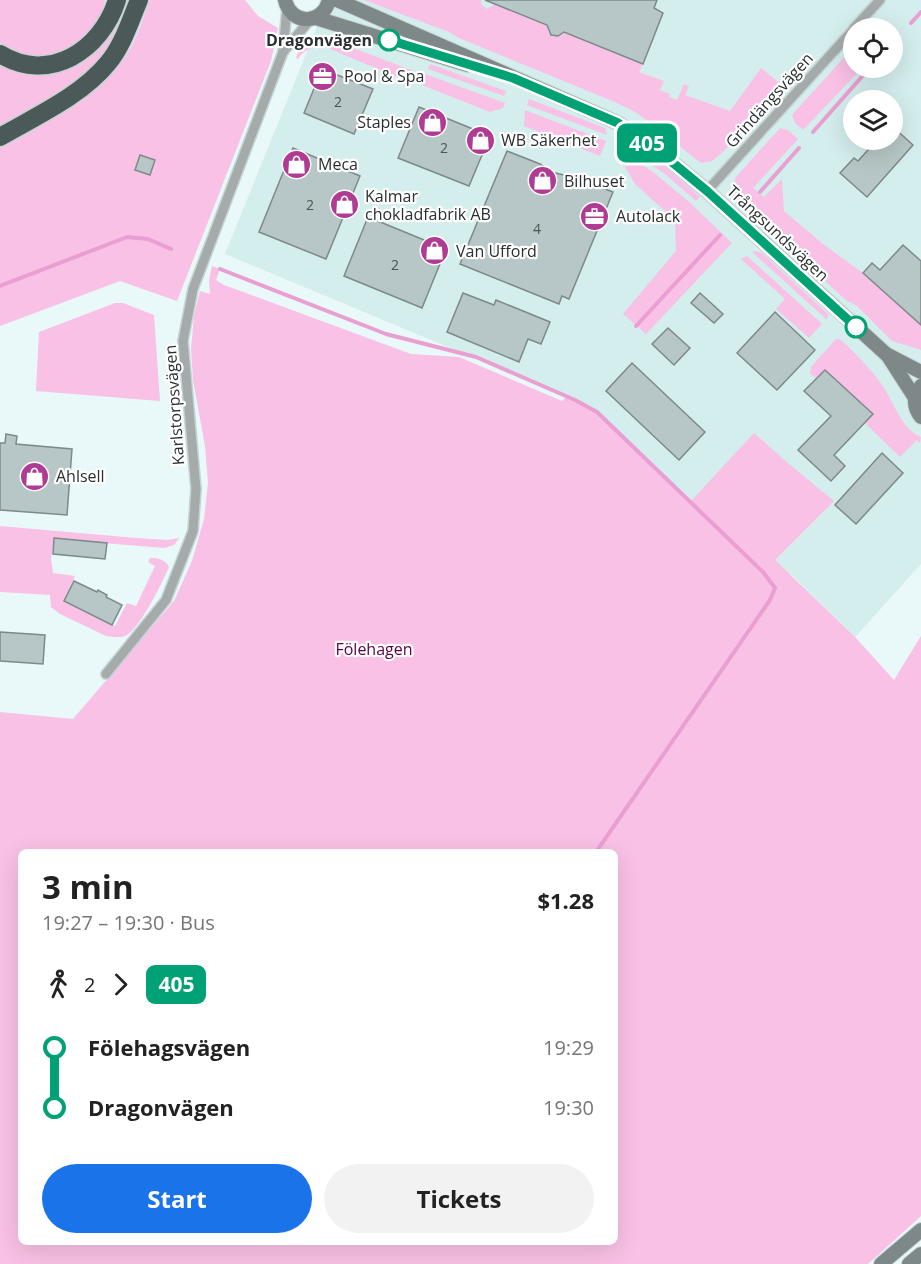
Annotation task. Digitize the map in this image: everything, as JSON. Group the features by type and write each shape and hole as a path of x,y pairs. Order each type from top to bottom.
{"highway":[{"path":"0,54 26,64 38,65 52,64 75,55 85,49 103,30 117,0"},
{"path":"0,137 63,100 93,78 108,63 120,45 139,0"}],"main road":[{"path":"313,19 325,11 329,0"},
{"name":"Trångsundsvägen","path":"337,0 618,123 655,148 707,191 886,354 918,392 915,406 921,417"},
{"name":"Trångsundsvägen","path":"286,3 299,18 313,19 513,78"},
{"name":"Trångsundsvägen","path":"886,354 921,372"},
{"path":"881,1264 921,1230"},
{"path":"909,1264 921,1254"}],"street":[{"name":"Grindängsvägen","path":"864,18 880,0"},
{"name":"Karlstorpsvägen","path":"106,674 166,600 193,531 196,489 183,341 193,289 283,52 286,3"},
{"name":"Karlstorpsvägen","path":"283,52 313,19"},
{"name":"Grindängsvägen","path":"707,191 843,41"}],"shaded area":[{"path":"328,0 921,0 921,564 855,637 791,574 775,588 575,400 225,254"}],"green space":[{"path":"0,0 105,0 97,22 82,39 62,51 42,56 21,53 0,43"},
{"path":"126,0 132,0 119,30 107,51 92,68 68,88 0,128 0,64 14,70 42,74 57,72 83,62 95,53 109,37"},
{"path":"150,0 245,0 258,16 278,28 271,61 177,301 120,281 0,326 0,147 65,111 109,77 130,49"},
{"path":"364,0 481,0 481,4 487,9 495,4 548,26 548,32 551,35 558,36 563,31 643,64 639,72 664,81 660,90 670,94 669,97 677,100 684,84 689,86 685,95 730,111 761,68 783,86 722,153 712,161 701,163 637,113 617,103 449,32"},
{"path":"303,40 331,41 342,44 414,71 409,82 323,46 309,49 298,59 296,58"},
{"path":"843,59 843,78 852,78 803,130 795,123 792,115"},
{"path":"430,64 506,91 504,96 428,69"},
{"path":"425,74 505,103 503,108 490,112 422,85"},
{"path":"529,99 605,128 607,135 527,105"},
{"path":"525,110 606,141 600,156 524,126"},
{"path":"780,128 788,130 798,139 753,188 764,197 782,179 784,211 823,244 863,273 921,325 921,350 892,341 856,305 847,301 736,200 733,188 736,177"},
{"path":"626,139 656,159 700,197 696,201 665,174 620,143"},
{"path":"618,149 653,172 688,201 732,243 646,334 623,314 676,251 675,220 635,184 617,152"},
{"path":"752,252 762,253 828,314 828,318 826,319"},
{"path":"747,256 822,324 809,338 776,309 785,299 741,259"},
{"name":"Fölehagen","path":"212,266 220,269 216,280 224,285 411,354 459,357 562,401 566,397 597,412 690,502 754,433 834,501 775,560 855,637 894,680 921,636 921,1216 868,1264 0,1264 0,712 73,719 174,601 192,561 204,519 208,483 205,446 193,380 191,349 194,316 200,291 210,294 209,280"},
{"path":"115,303 123,303 154,315 160,401 36,391 39,332"},
{"path":"836,339 841,340 868,367 882,385 903,422 921,437 920,443 917,440 900,457 865,423 872,414 825,370 816,378 810,373 811,367"},
{"path":"0,526 136,538 168,540 179,538 174,545 164,548 54,539 51,559 53,573 75,576 64,601 115,626 127,603 136,606 155,566 148,562 150,558 161,560 169,567 137,625 125,636 113,637 106,636 60,614 51,607 50,595 0,592"}],"building":[{"path":"485,0 657,0 654,8 663,13 643,64 564,32 558,36 551,35 547,25"},
{"path":"322,69 373,89 354,134 304,113"},
{"path":"419,107 490,136 469,186 398,158"},
{"path":"903,136 913,145 867,197 840,173 854,158 858,161 868,150 903,150"},
{"path":"293,148 360,176 326,259 259,232"},
{"path":"507,151 540,164 551,172 573,177 613,192 569,299 562,296 559,304 460,264"},
{"path":"140,155 155,160 150,175 135,170"},
{"path":"368,217 446,249 422,308 344,276"},
{"path":"903,245 921,261 921,325 863,273 872,263 880,270"},
{"path":"463,293 494,305 496,300 550,322 541,344 528,339 519,362 447,332"},
{"path":"700,293 723,314 714,323 691,303"},
{"path":"775,312 815,350 777,390 737,353"},
{"path":"668,328 690,348 674,365 652,344"},
{"path":"632,363 705,432 679,460 606,391"},
{"path":"825,370 873,414 834,455 845,466 831,481 798,450 831,416 804,391"},
{"name":"Ahlsell","path":"6,434 17,436 16,444 72,449 67,515 0,510 0,443 5,443"},
{"path":"882,453 903,473 856,524 835,505"},
{"path":"54,538 107,543 105,559 53,554"},
{"path":"74,581 97,592 98,590 122,605 112,625 64,601"},
{"path":"0,632 45,635 43,664 0,661"}],"waterway":[{"path":"911,23 921,12"},
{"path":"813,132 861,78"},
{"path":"760,192 799,148"},
{"path":"636,326 720,235"},
{"path":"0,286 127,237 148,239 171,249"},
{"path":"220,269 386,334 476,357 575,400 597,412 763,572 775,588 770,600 598,849"}],"bus line":[{"name":"405","path":"389,40 513,78 618,123 655,148 707,191 856,327"}],"place":[{"name":"Dragonvägen","path":"389,40"},
{"name":"Pool & Spa","path":"323,76"},
{"name":"Staples","path":"432,122"},
{"name":"WB Säkerhet","path":"480,140"},
{"name":"Meca","path":"297,164"},
{"name":"Bilhuset","path":"543,181"},
{"name":"Kalmar chokladfabrik AB","path":"344,205"},
{"name":"Autolack","path":"595,216"},
{"name":"Van Ufford","path":"435,251"},
{"name":"Ahlsell","path":"35,476"}]}
